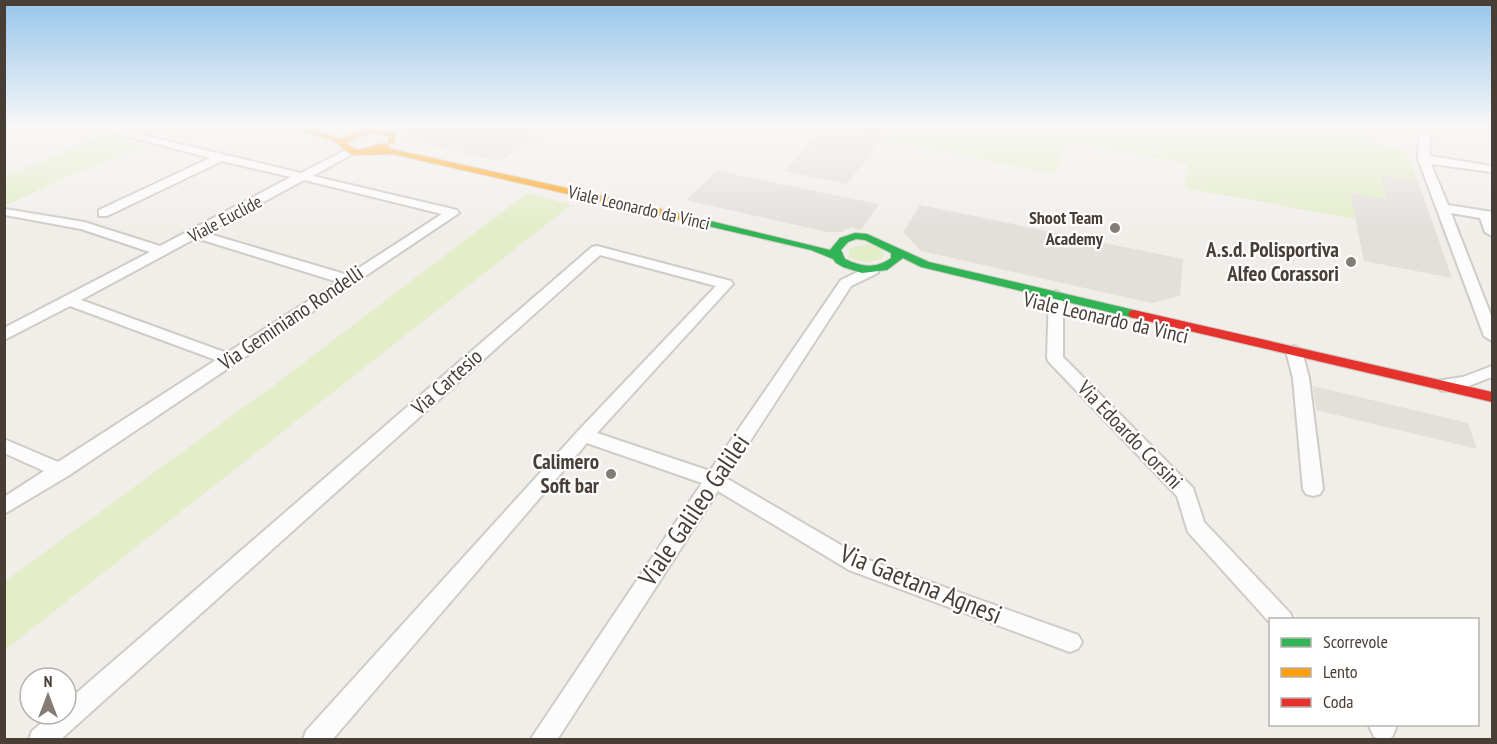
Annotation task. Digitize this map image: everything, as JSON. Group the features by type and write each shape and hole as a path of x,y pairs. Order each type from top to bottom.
{"street":[{"path":"104,213 212,161"},
{"path":"231,161 307,176"},
{"name":"Viale Euclide","path":"4,335 307,176 328,161"},
{"name":"Viale Leonardo da Vinci","path":"435,161 815,248 857,269 924,274 1055,300"},
{"name":"Viale Leonardo da Vinci","path":"476,161 798,236 844,241 859,237 876,238 890,244 897,253 925,265 1055,300 1492,407"},
{"path":"1425,161 1492,336"},
{"path":"1436,161 1492,169"},
{"name":"Via Geminiano Rondelli","path":"4,507 453,213 307,176"},
{"path":"1442,207 1489,216 1492,232"},
{"name":"Viale Euclide","path":"9,212 84,226 164,252"},
{"path":"197,234 348,280"},
{"path":"844,241 835,250 847,282 897,259 897,253"},
{"name":"Via Cartesio","path":"41,740 597,250 726,284 584,435 315,740"},
{"name":"Viale Galileo Galilei","path":"542,740 847,282"},
{"name":"Via Edoardo Corsini","path":"1055,300 1054,358 1186,493 1195,526 1280,618"},
{"path":"70,301 228,359"},
{"path":"1295,357 1301,378 1313,489"},
{"name":"Viale Leonardo da Vinci","path":"1295,357 1492,397"},
{"path":"1439,385 1466,382 1492,371"},
{"path":"584,435 714,480"},
{"path":"4,445 61,471"},
{"name":"Via Gaetana Agnesi","path":"714,480 856,564 1070,642"}],"green space":[{"path":"42,161 109,161 70,175 5,206 5,177"},
{"path":"987,161 1060,161 1054,174"},
{"path":"1170,161 1410,161 1418,181 1381,175 1388,199 1351,193 1356,219 1185,188 1189,164"},
{"path":"527,193 571,205 5,650 5,581 273,386"},
{"path":"865,244 878,247 884,253 883,258 866,263 849,257 849,249"}],"shaded area":[{"path":"794,161 865,161 847,184 784,171"},
{"path":"717,171 879,204 861,230 851,227 841,232 827,232 686,200"},
{"path":"1381,175 1418,181 1452,278 1364,261 1350,193 1387,199"},
{"path":"920,205 1183,259 1180,296 1151,303 921,251 903,232"},
{"path":"1313,386 1468,423 1477,449 1316,410"}],"traffic: fast":[{"path":"686,218 815,248 836,256"},
{"path":"897,253 897,259 890,264 869,270 840,261 835,250 844,240 855,236 867,237 925,265 1134,314"}],"traffic: slow":[{"path":"436,161 686,218"}],"traffic: jam":[{"path":"1134,314 1492,397"}],"place":[{"name":"Shoot Team Academy","path":"1115,228"},
{"name":"A.s.d. Polisportiva Alfeo Corassori","path":"1351,262"},
{"name":"Calimero Soft bar","path":"611,474"}]}
